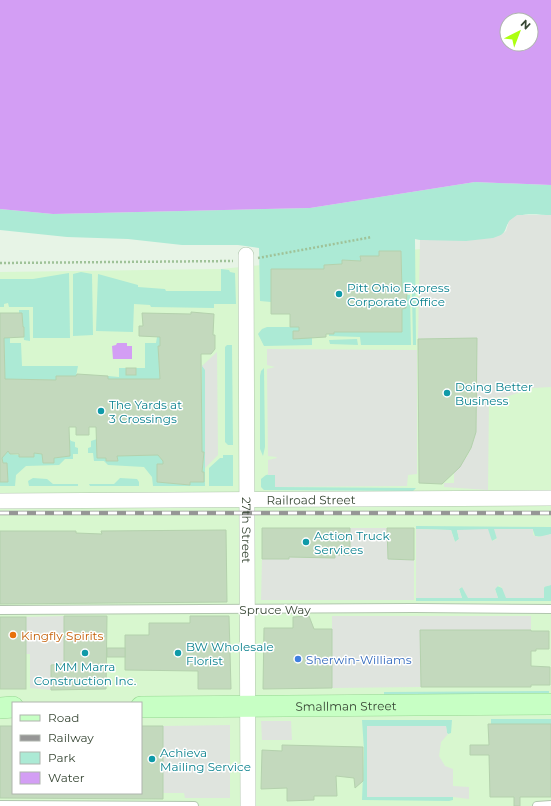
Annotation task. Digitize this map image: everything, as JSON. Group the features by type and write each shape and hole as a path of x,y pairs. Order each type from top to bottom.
{"street":[{"name":"27th Street","path":"246,258 248,806"},
{"name":"Railroad Street","path":"0,501 551,498"},
{"name":"Smallman Street","path":"142,707 551,704"},
{"path":"0,708 12,707"}],"lane":[{"name":"Spruce Way","path":"0,610 551,609"},
{"path":"0,805 194,806"},
{"path":"537,806 551,806"}],"path":[{"path":"0,263 202,263 246,258 372,237"}],"shaded area":[{"path":"517,215 551,215 551,387 533,388 506,397 489,398 488,490 444,487 444,483 454,483 454,473 468,455 476,432 477,338 418,339 420,240 466,241 493,238 506,231 509,221"},
{"path":"551,236 551,806 0,806 0,272 221,269"},
{"path":"267,349 417,350 417,474 408,475 407,486 275,487 275,475 268,475 268,460 277,458 268,456 267,369 275,367 267,365"},
{"path":"217,352 218,455 205,468 205,370 202,366"},
{"path":"350,528 387,528 388,559 414,560 414,600 261,600 262,559 289,559 289,557 335,558 335,555 350,555"},
{"path":"416,529 451,530 455,542 459,539 457,530 488,529 492,541 497,539 494,529 533,529 533,535 538,537 551,534 551,585 544,587 544,598 506,598 502,588 499,585 495,589 498,598 468,598 462,587 459,589 462,598 416,598"},
{"path":"64,616 64,664 51,665 51,690 30,688 30,654 26,654 26,617"},
{"path":"332,616 531,616 531,630 420,630 421,687 332,688"},
{"path":"261,721 291,721 292,740 262,740"},
{"path":"230,725 230,798 185,798 184,793 163,793 163,726"},
{"path":"367,726 446,726 448,734 441,742 439,756 445,766 453,769 453,786 469,787 469,799 453,797 367,797"}],"green space":[{"path":"475,182 551,185 551,215 529,214 518,216 508,223 504,233 493,239 471,242 446,242 415,239 416,345 413,345 412,293 402,292 401,251 379,251 379,256 360,256 361,261 342,260 342,264 324,265 324,269 271,302 260,301 259,248 238,245 182,245 128,239 67,237 0,230 0,209 53,214 310,208"},
{"path":"221,269 229,270 230,272 235,273 236,304 214,304 214,308 151,307 150,305 134,304 133,332 96,331 98,274 138,285 138,287 165,289 166,291 221,291"},
{"path":"81,272 92,274 93,335 73,336 73,274"},
{"path":"69,273 70,338 33,338 33,307 9,307 8,303 4,304 4,307 0,307 0,279 33,279"},
{"path":"407,295 410,295 411,345 361,345 360,337 329,336 329,334 334,332 402,332 402,309 406,308"},
{"path":"19,310 29,310 30,341 24,340 22,313 19,313"},
{"path":"267,327 299,327 299,331 293,331 293,338 312,338 312,345 264,346 258,334 262,329"},
{"path":"157,337 160,337 160,346 158,346 160,379 108,379 108,376 119,377 119,368 126,368 126,375 136,375 136,368 145,368 145,343 156,343"},
{"path":"4,338 10,338 10,343 21,343 22,366 78,366 76,376 56,380 5,379"},
{"path":"357,339 358,345 330,344 329,340"},
{"path":"227,345 232,345 233,445 228,445 225,442 225,347"},
{"path":"202,365 205,369 205,486 153,486 152,477 144,467 108,465 104,461 94,461 93,453 88,453 88,448 91,447 91,441 97,439 97,458 106,458 107,461 118,461 117,456 158,455 163,461 163,464 157,464 157,482 190,485 190,482 204,472 202,472 204,453 202,452"},
{"path":"264,368 265,447 263,456 260,449 260,376 261,371"},
{"path":"69,438 71,441 75,442 75,447 78,448 78,454 73,454 73,459 65,459 59,465 26,466 16,475 15,486 0,486 0,482 8,482 7,464 3,463 2,458 8,451 10,454 34,457 34,453 42,454 43,463 54,463 54,458 70,456"},
{"path":"223,455 233,455 233,486 209,486 209,468 220,458 223,458"},
{"path":"266,475 275,475 275,487 416,488 413,491 264,490 261,487 261,479"},
{"path":"33,478 47,479 53,484 78,484 78,486 29,486 28,481"},
{"path":"120,478 137,479 139,486 90,486 89,484 114,484"},
{"path":"416,526 551,527 551,534 543,537 535,536 533,530 497,538 492,541 490,538 457,530 459,539 455,542 451,530 416,529"},
{"path":"551,585 551,601 416,601 416,598 462,598 459,589 462,587 498,598 495,589 497,586 502,588 544,588 545,586"},
{"path":"549,691 549,693 384,695 384,692"},
{"path":"491,719 551,719 551,724 491,724"},
{"path":"362,720 452,720 451,733 448,734 446,726 367,726 367,796 453,797 453,800 362,800 364,750"}],"water":[{"path":"0,0 551,0 551,185 475,182 310,208 53,214 0,209"},
{"path":"117,343 127,343 127,346 132,346 132,359 113,359 112,346 116,345"}],"building":[{"name":"Pitt Ohio Express Corporate Office","path":"379,251 401,251 402,292 407,292 406,308 402,309 402,332 334,332 334,334 326,334 326,337 293,339 293,331 299,331 299,327 290,327 290,314 271,314 271,269 324,269 324,265 342,264 342,260 361,261 360,256 379,256"},
{"name":"The Yards at 3 Crossings","path":"191,312 214,314 213,335 215,335 215,349 211,354 201,354 202,452 204,452 202,472 204,472 204,482 190,482 190,485 157,482 157,464 163,464 163,461 158,455 117,456 118,461 106,461 106,458 97,458 96,427 89,427 89,435 76,435 76,427 69,427 70,456 54,458 54,463 43,463 42,454 34,453 34,457 19,457 19,454 10,454 8,451 2,458 3,463 7,463 8,482 0,482 0,313 22,313 24,327 24,337 4,338 5,379 56,380 56,376 76,376 77,374 108,376 108,379 160,379 158,346 160,346 160,337 139,336 139,326 143,326 142,313 191,314"},
{"name":"Doing Better Business","path":"477,338 476,432 471,448 460,467 442,484 419,483 418,339"},
{"path":"126,368 136,368 136,375 126,375"},
{"name":"Action Truck Services","path":"262,528 350,528 350,555 335,555 335,558 289,557 289,559 262,559"},
{"path":"387,528 414,528 414,560 388,559"},
{"path":"226,530 227,602 0,604 0,531 76,531 76,533 102,534 101,531"},
{"name":"MM Marra Construction Inc.","path":"64,616 107,616 106,689 51,690 51,665 64,664"},
{"name":"BW Wholesale Florist","path":"190,616 229,616 231,689 198,689 198,671 125,670 125,635 149,635 149,623 190,623"},
{"name":"Sherwin-Williams","path":"309,616 314,629 332,629 332,688 263,689 264,628 293,628 293,617"},
{"name":"Kingfly Spirits","path":"0,617 26,617 26,689 0,689"},
{"path":"420,630 549,631 549,649 536,649 536,651 531,651 531,666 550,667 550,685 531,685 531,687 421,687"},
{"path":"107,648 125,648 125,657 107,657"},
{"path":"488,724 551,724 551,797 520,797 520,806 514,806 514,797 490,797 489,755 470,755 470,745 489,745"},
{"name":"Achieva Mailing Service","path":"0,726 12,726 12,794 142,794 142,726 163,726 163,799 0,798"},
{"path":"282,745 363,747 363,781 355,788 354,778 336,776 337,796 314,796 314,800 287,801 287,788 261,789 262,750 282,751"}],"railway":[{"path":"0,513 551,513"}],"place":[{"name":"Pitt Ohio Express Corporate Office","path":"339,294"},
{"name":"Doing Better Business","path":"447,393"},
{"name":"The Yards at 3 Crossings","path":"101,411"},
{"name":"Action Truck Services","path":"306,542"},
{"name":"Kingfly Spirits","path":"13,635"},
{"name":"MM Marra Construction Inc.","path":"85,653"},
{"name":"BW Wholesale Florist","path":"178,653"},
{"name":"Sherwin-Williams","path":"298,659"},
{"name":"Achieva Mailing Service","path":"152,759"}]}
